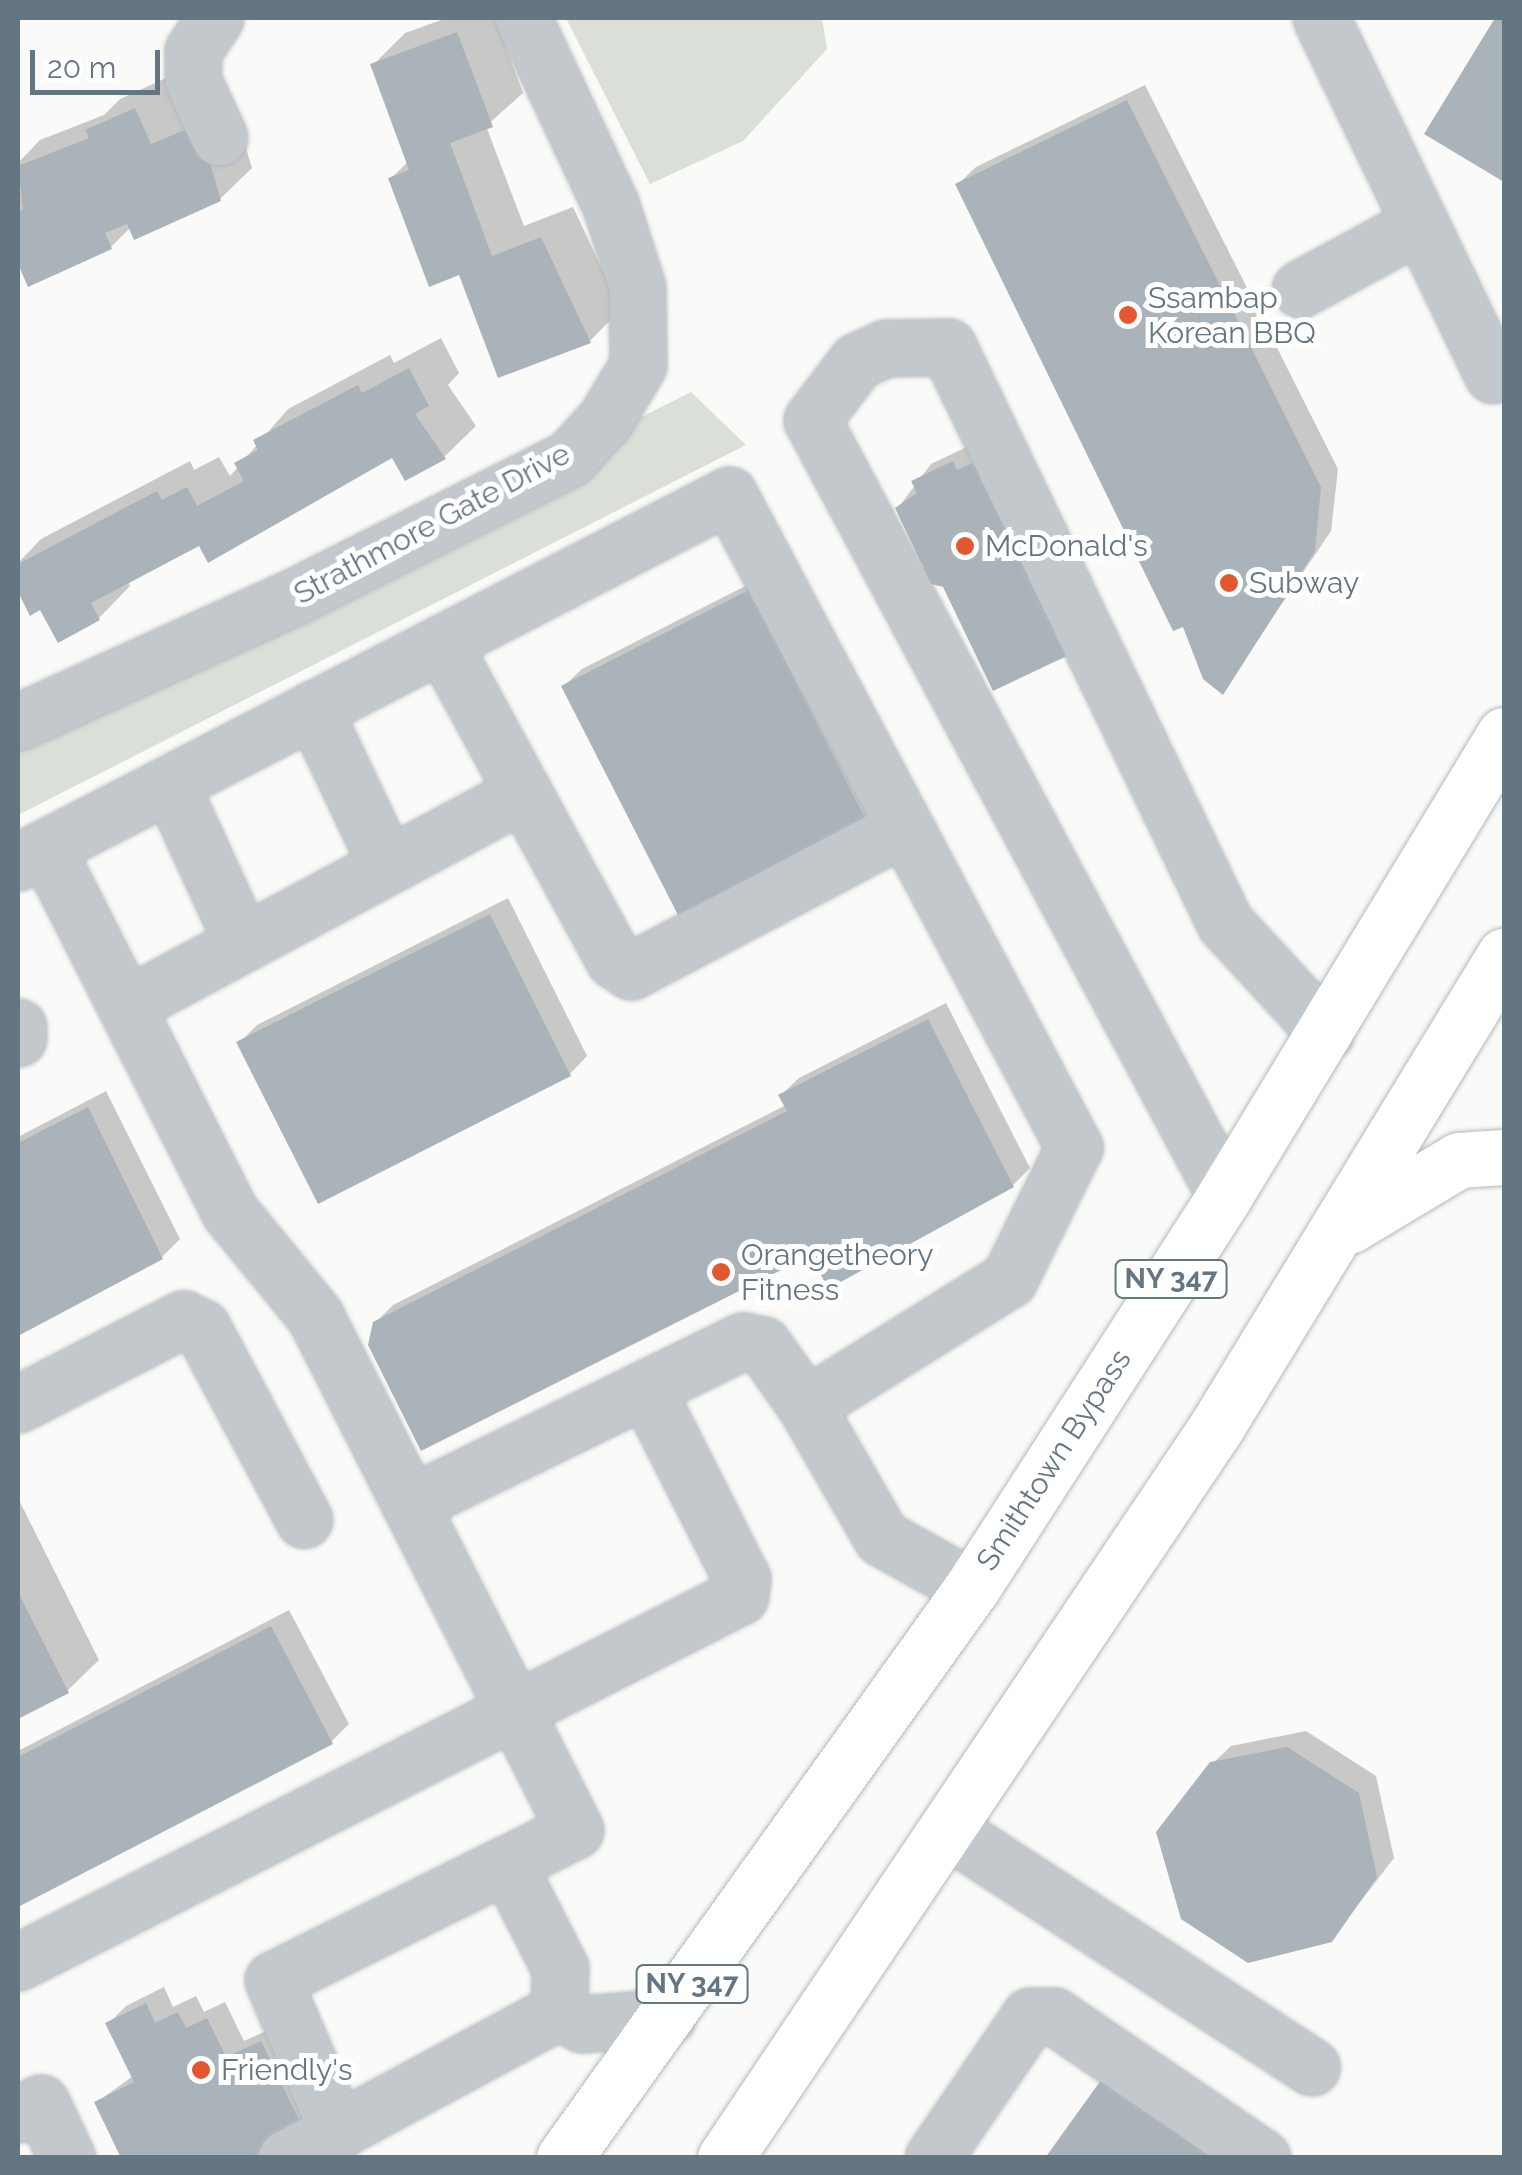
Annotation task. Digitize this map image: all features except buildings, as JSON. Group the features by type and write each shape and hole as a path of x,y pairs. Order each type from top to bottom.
{"highway":[{"name":"Smithtown Bypass","path":"564,2158 972,1588 1225,1195 1504,736"},
{"path":"725,2158 948,1830 1338,1233 1504,956"},
{"path":"1338,1233 1459,1160 1504,1157"}],"street":[{"path":"215,18 193,50 193,81 219,137"},
{"name":"Strathmore Gate Drive","path":"18,722 294,597 570,458 605,420 638,365 637,287 611,206 523,18"},
{"path":"1321,18 1501,388"},
{"path":"1300,289 1420,224"},
{"path":"1225,1195 812,420 857,361 886,348 948,347 1226,923 1326,1033"},
{"path":"338,2132 273,1980 575,1830 315,1316 230,1212 126,1006 32,855 729,496 1074,1147 1009,1279 806,1406"},
{"path":"442,644 614,960 631,971 904,827"},
{"path":"313,710 387,864"},
{"path":"170,784 242,941"},
{"path":"126,1006 523,793"},
{"path":"18,1027 18,1038"},
{"path":"18,1404 183,1320 202,1328 304,1520"},
{"path":"410,1504 743,1341 763,1345 806,1406 882,1538 972,1588"},
{"path":"18,1962 513,1707 740,1596 742,1579 646,1389"},
{"path":"948,1830 1312,2067"},
{"path":"507,1864 560,1968 559,2011"},
{"path":"559,2011 582,2024 668,2017"},
{"path":"286,2158 559,2011"},
{"path":"933,2158 1030,2016 1054,2016 1262,2158"},
{"path":"18,2114 40,2103 67,2158"}],"shaded area":[{"path":"566,18 822,18 827,49 743,141 650,184"},
{"path":"691,392 746,445 18,815 18,730"}],"place":[{"name":"Ssambap Korean BBQ","path":"1128,315"},
{"name":"McDonald's","path":"965,546"},
{"name":"Subway","path":"1229,583"},
{"name":"Orangetheory Fitness","path":"721,1272"},
{"name":"Friendly's","path":"201,2070"}]}
